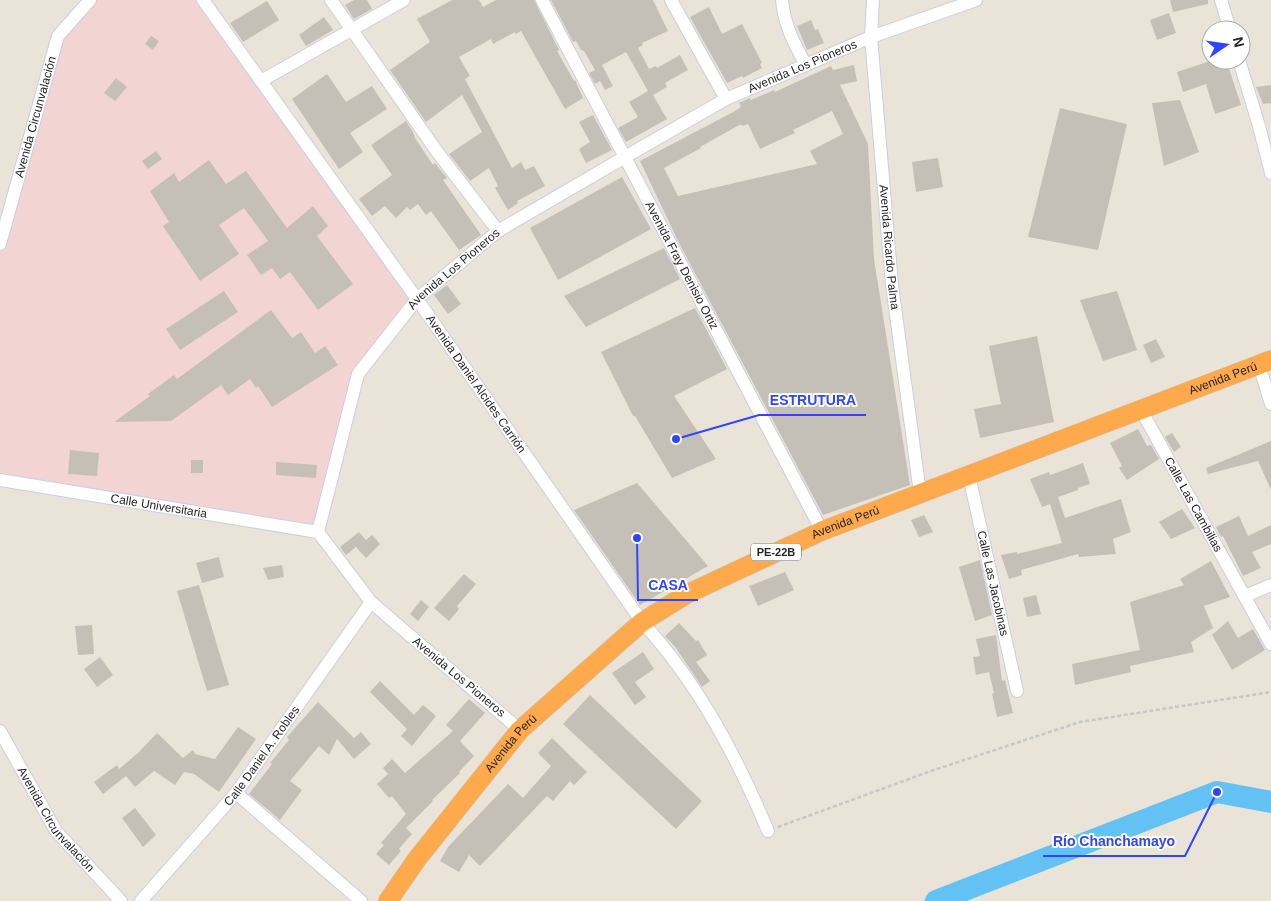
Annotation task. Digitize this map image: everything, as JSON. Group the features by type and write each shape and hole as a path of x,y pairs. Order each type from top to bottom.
{"highway":[{"name":"Avenida Perú","path":"388,901 417,859 520,730 642,622 687,594 822,531 1265,362"}],"street":[{"name":"Avenida Circunvalación","path":"0,244 58,36 90,0"},
{"name":"Avenida Daniel Alcides Carrión","path":"204,0 417,299 642,622 666,649 702,700 732,752 768,831"},
{"path":"331,0 438,153 498,231"},
{"path":"261,81 404,0"},
{"name":"Avenida Fray Denisio Ortiz","path":"542,0 822,531"},
{"path":"671,0 726,99"},
{"path":"782,0 790,36 806,66"},
{"name":"Avenida Ricardo Palma","path":"873,0 872,37 892,285 920,493"},
{"name":"Avenida Los Pioneros","path":"520,730 371,602 318,532 358,374 417,299 498,231 726,99 872,37 976,0"},
{"path":"1221,0 1227,20"},
{"path":"1243,70 1265,124 1271,173"},
{"path":"1265,362 1271,404"},
{"name":"Calle Las Cambilias","path":"1141,410 1245,596 1264,635 1271,644"},
{"name":"Calle Las Jacobinas","path":"969,476 1016,691"},
{"name":"Calle Universitaria","path":"0,480 318,532"},
{"path":"1245,596 1271,585"},
{"name":"Calle Daniel A. Robles","path":"141,901 236,793 371,602"},
{"name":"Avenida Circunvalación","path":"0,730 56,831 121,901"},
{"path":"236,793 361,901"}],"path":[{"path":"768,831 928,772 1080,722 1271,692"}],"shaded area":[{"path":"90,0 203,0 417,299 358,374 318,532 0,480 0,244 58,36"}],"building":[{"path":"354,0 367,0 372,9 354,19 345,5"},
{"path":"452,0 479,0 483,7 496,0 534,0 559,50 557,51 575,80 583,98 565,109 521,31 516,34 515,32 493,44 491,39 459,57 470,76 465,79 512,168 521,162 525,170 534,166 545,186 517,201 518,203 508,210 495,188 498,186 489,168 470,181 449,154 482,132 462,95 426,122 390,70 430,42 417,19"},
{"path":"551,0 653,0 668,31 642,43 643,45 638,48 649,69 656,66 657,68 680,55 688,70 665,83 667,87 653,95 667,119 626,142 618,128 638,117 629,102 648,91 626,52 602,65 613,86 605,90 600,81 595,84 589,73 595,70 584,51 581,50 576,41 573,42"},
{"path":"1170,0 1208,0 1208,4 1173,12"},
{"path":"267,1 279,20 243,42 230,23"},
{"path":"709,7 722,34 742,24 762,63 760,64 762,68 743,78 742,76 727,83 690,17"},
{"path":"1169,13 1176,33 1157,40 1150,20"},
{"path":"324,17 333,30 306,46 299,35"},
{"path":"811,20 815,30 818,29 824,43 807,50 797,26"},
{"path":"151,36 159,41 153,50 145,44"},
{"path":"1201,64 1201,70 1229,70 1241,105 1215,114 1206,84 1183,92 1177,72"},
{"path":"854,65 857,81 840,85 868,144 874,259 910,485 823,515 678,241 640,161 735,111 741,107 739,103 774,90 775,92 831,66 833,70","holes":["832,111 843,134 810,151 817,164 678,196 664,168 741,124 742,126 748,124 760,149 795,133 793,130"]},
{"path":"327,74 346,102 372,86 387,109 350,133 363,152 339,169 292,99"},
{"path":"116,78 127,87 115,101 104,93"},
{"path":"1271,85 1271,103 1263,104 1256,87"},
{"path":"1180,100 1199,152 1164,166 1152,103"},
{"path":"1060,108 1127,124 1098,250 1028,237"},
{"path":"593,115 612,150 586,163 579,149 590,142 579,122"},
{"path":"406,121 433,165 435,163 447,178 443,180 481,235 459,250 431,211 426,215 418,204 410,210 407,207 396,218 385,206 372,216 359,199 392,175 371,145"},
{"path":"156,151 162,159 148,169 142,161"},
{"path":"938,158 943,187 916,192 912,162"},
{"path":"209,160 226,184 246,171 287,228 313,206 328,226 317,236 353,284 318,310 290,272 280,279 272,268 261,275 247,255 268,241 244,208 219,225 239,254 200,281 163,226 169,222 150,191 174,173 179,182"},
{"path":"622,177 651,229 558,280 530,228"},
{"path":"664,248 680,279 586,327 564,296"},
{"path":"447,285 461,304 448,314 434,295"},
{"path":"224,291 238,312 180,350 166,329"},
{"path":"1117,291 1137,350 1103,361 1080,300"},
{"path":"695,308 727,369 674,396 716,459 672,478 635,416 633,416 601,352"},
{"path":"271,310 292,338 301,332 315,353 325,346 338,365 272,407 258,386 256,388 250,379 228,395 221,385 171,421 114,422 150,396 148,394 174,375 177,379"},
{"path":"1037,336 1054,422 980,438 974,409 1001,404 989,346"},
{"path":"1156,339 1165,357 1151,363 1143,345"},
{"path":"1138,429 1147,446 1151,445 1159,459 1127,480 1119,468 1122,466 1110,443"},
{"path":"1172,433 1181,447 1174,452 1165,437"},
{"path":"1271,441 1271,490 1258,461 1208,474 1206,468"},
{"path":"70,450 99,453 97,476 68,474"},
{"path":"191,460 203,460 203,473 191,473"},
{"path":"276,462 317,465 316,478 276,475"},
{"path":"1083,463 1090,484 1058,497 1065,518 1121,499 1131,532 1113,539 1116,554 1079,557 1078,554 1021,570 1022,575 1009,579 1001,555 1017,552 1017,554 1062,543 1050,504 1042,507 1030,479 1049,472 1050,475"},
{"path":"637,483 708,566 640,605 574,510"},
{"path":"1182,509 1195,528 1171,539 1159,522"},
{"path":"924,515 933,532 919,537 911,520"},
{"path":"1239,516 1248,536 1271,525 1271,544 1252,552 1261,568 1243,576 1223,536 1221,537 1216,527"},
{"path":"359,532 366,540 372,535 380,544 366,558 356,547 346,555 340,547"},
{"path":"219,557 224,577 202,583 196,563"},
{"path":"980,560 992,615 975,621 959,567"},
{"path":"1211,561 1230,597 1204,606 1213,628 1191,642 1194,652 1130,666 1131,672 1075,685 1072,664 1140,650 1130,602 1184,585 1180,579"},
{"path":"282,565 284,577 268,580 263,568"},
{"path":"785,572 794,590 758,606 749,586"},
{"path":"464,574 476,584 457,606 459,609 449,621 434,608"},
{"path":"199,585 229,685 207,691 177,591"},
{"path":"1036,595 1041,614 1027,617 1023,598"},
{"path":"421,600 429,607 418,621 410,614"},
{"path":"1228,621 1238,638 1253,629 1265,650 1232,670 1212,635"},
{"path":"679,623 696,641 698,640 707,655 696,662 710,681 702,687 676,648 665,636"},
{"path":"92,625 94,654 78,655 75,626"},
{"path":"996,635 1002,681 1005,680 1013,713 997,717 989,672 976,675 973,657 980,656 976,639"},
{"path":"643,652 654,669 635,682 646,697 635,705 612,673"},
{"path":"100,657 113,675 97,687 84,669"},
{"path":"380,681 414,715 423,705 436,716 412,746 401,736 407,729 370,692"},
{"path":"590,695 702,801 676,829 563,724"},
{"path":"469,699 485,713 460,741 474,756 406,828 412,834 399,849 401,851 389,865 376,854 384,845 381,843 406,814 392,796 389,798 377,784 388,774 383,768 392,759 405,773 453,731 446,725"},
{"path":"318,702 354,738 361,732 371,744 354,759 337,739 329,755 319,746 290,781 302,790 280,820 249,794 272,764 270,763 289,740 287,737"},
{"path":"238,727 256,739 219,792 194,774 184,772 175,785 154,771 135,787 126,776 103,794 94,782 117,765 119,769 157,733 183,758 193,750 195,754 215,759"},
{"path":"552,738 587,772 574,785 570,781 553,801 547,796 480,866 469,855 459,872 440,861 448,847 508,784 523,798 551,766 538,753"},
{"path":"135,808 156,835 143,847 122,818"}],"waterway":[{"path":"936,901 1217,792 1271,802"}],"place":[{"name":"ESTRUTURA","path":"676,439"},
{"name":"CASA","path":"637,538"},
{"name":"Río Chanchamayo","path":"1217,792"}]}
